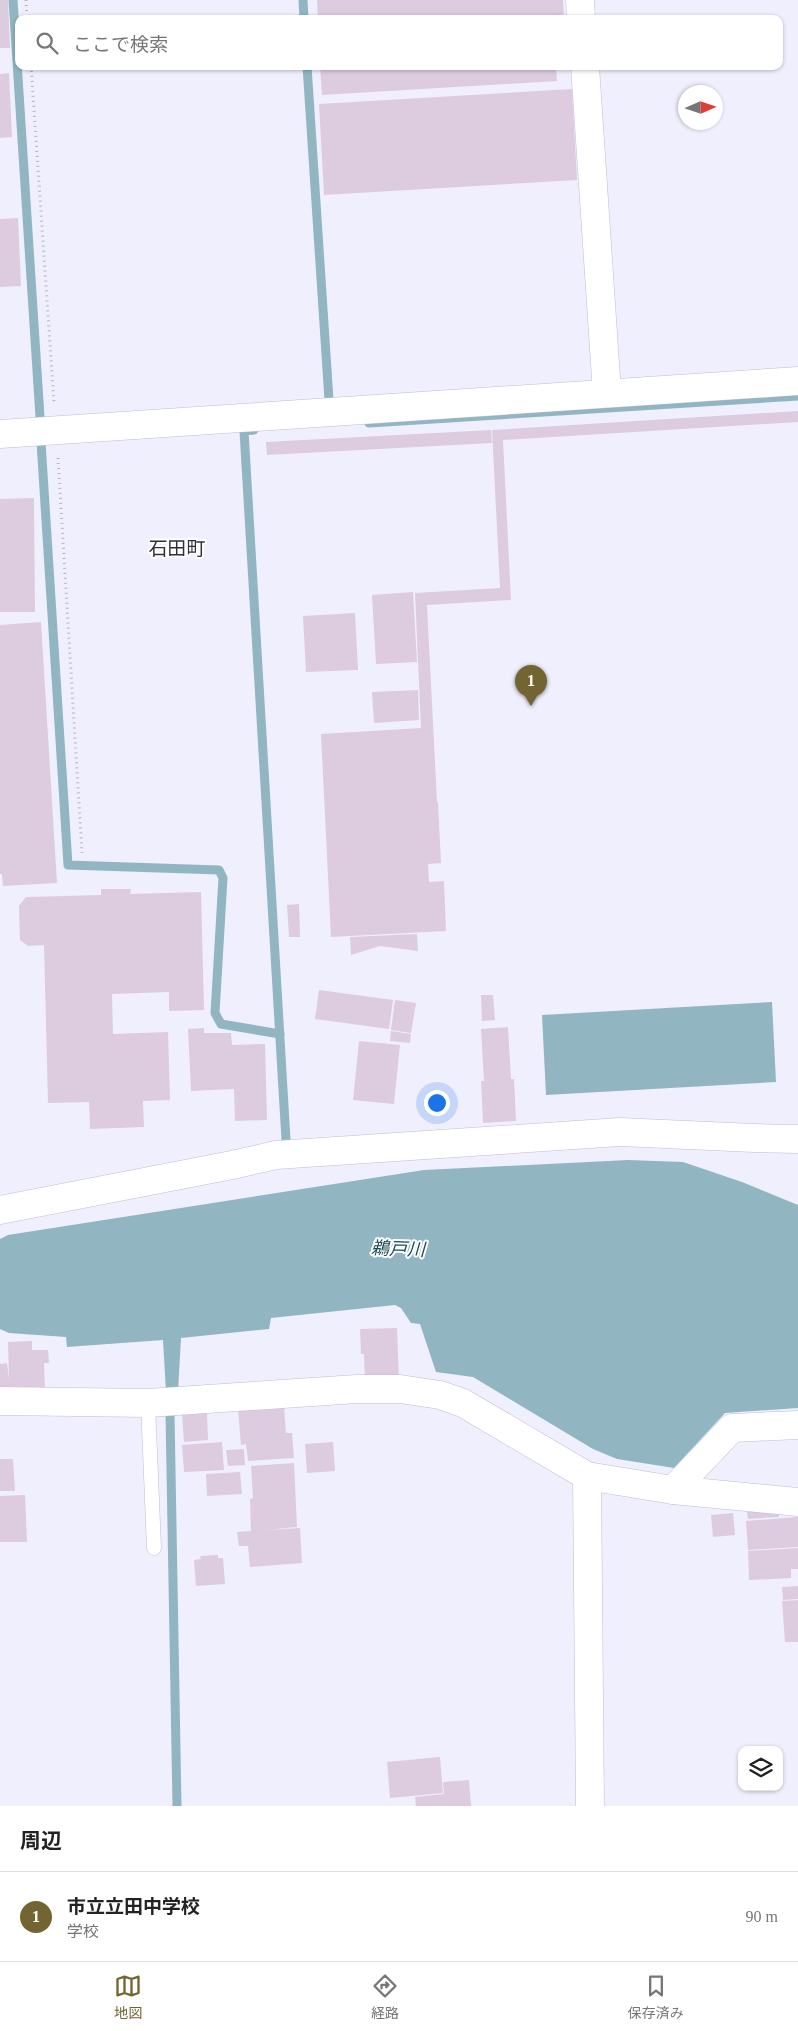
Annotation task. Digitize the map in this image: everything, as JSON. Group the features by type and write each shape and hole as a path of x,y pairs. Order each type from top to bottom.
{"street":[{"path":"580,0 581,15"},
{"path":"584,70 607,393"},
{"path":"0,434 798,381"},
{"path":"0,1210 276,1155 620,1132 798,1139"},
{"path":"0,1401 148,1402 357,1389 400,1389 440,1395 463,1402 587,1476 672,1490 798,1502"},
{"path":"672,1490 732,1428 798,1424"},
{"path":"587,1476 590,1806"}],"lane":[{"path":"148,1402 154,1548"}],"path":[{"path":"26,0 27,15"}],"water":[{"path":"772,1002 776,1082 546,1095 542,1015"},
{"name":"鵜戸川","path":"628,1160 683,1162 742,1182 798,1205 798,1408 725,1413 674,1468 617,1459 593,1449 473,1377 436,1372 420,1324 411,1323 401,1308 395,1305 271,1318 269,1329 181,1338 178,1391 166,1392 163,1340 67,1347 66,1337 9,1333 0,1329 0,1239 8,1235 424,1170"}],"building":[{"path":"0,0 8,0 10,48 0,48"},
{"path":"317,0 563,0 564,15 318,15"},
{"path":"320,70 556,70 557,81 322,95"},
{"path":"9,73 12,137 0,138 0,74"},
{"path":"572,89 577,180 324,195 319,104"},
{"path":"18,218 21,286 0,287 0,219"},
{"path":"798,411 798,422 503,440 511,600 427,605 437,802 425,803 438,802 441,863 428,864 429,882 444,881 446,931 331,937 321,734 421,728 415,593 500,588 492,430"},
{"path":"491,430 492,443 267,455 266,442"},
{"path":"34,498 35,612 0,612 0,499"},
{"path":"413,592 417,662 376,664 372,595"},
{"path":"355,613 358,670 306,672 303,616"},
{"path":"41,622 57,883 3,886 2,874 0,874 0,625"},
{"path":"418,690 419,720 374,723 372,692"},
{"path":"101,889 131,889 130,894 201,892 204,1010 169,1011 169,992 112,994 113,1034 168,1032 170,1100 143,1101 144,1127 90,1129 89,1102 48,1103 44,945 28,946 20,940 19,906 26,897 101,895"},
{"path":"299,904 300,937 289,937 287,905"},
{"path":"417,934 418,951 380,946 351,955 350,937"},
{"path":"319,990 393,1000 389,1029 315,1019"},
{"path":"481,995 493,995 495,1020 482,1021"},
{"path":"395,1000 416,1003 411,1033 391,1030"},
{"path":"508,1027 511,1079 514,1079 516,1121 483,1123 481,1081 484,1081 481,1029"},
{"path":"204,1028 204,1033 231,1033 232,1045 265,1044 267,1120 235,1121 234,1089 191,1091 188,1029"},
{"path":"391,1031 411,1034 410,1043 390,1041"},
{"path":"359,1041 400,1045 394,1104 353,1100"},
{"path":"397,1328 399,1380 365,1381 364,1354 361,1354 360,1329"},
{"path":"32,1341 32,1350 48,1350 49,1363 44,1363 45,1389 9,1390 9,1387 0,1387 0,1364 7,1363 9,1379 8,1342"},
{"path":"284,1406 286,1433 292,1433 294,1458 248,1461 246,1444 241,1445 238,1409"},
{"path":"207,1412 208,1440 184,1442 182,1414"},
{"path":"222,1442 224,1470 184,1472 182,1445"},
{"path":"333,1442 335,1471 307,1473 305,1444"},
{"path":"244,1449 245,1465 228,1466 226,1450"},
{"path":"0,1459 13,1459 15,1491 0,1491"},
{"path":"294,1463 297,1527 265,1530 300,1528 302,1563 250,1567 248,1546 239,1546 237,1532 251,1531 250,1499 253,1498 251,1466"},
{"path":"240,1472 242,1494 207,1496 206,1474"},
{"path":"25,1495 27,1542 0,1542 0,1496"},
{"path":"779,1510 779,1517 748,1519 747,1512"},
{"path":"733,1513 735,1535 713,1537 711,1515"},
{"path":"798,1517 798,1547 748,1550 746,1521"},
{"path":"798,1548 798,1569 791,1569 791,1578 749,1580 748,1551"},
{"path":"218,1555 218,1558 223,1558 225,1584 196,1586 194,1560 201,1559 200,1556"},
{"path":"798,1586 798,1599 783,1600 782,1587"},
{"path":"798,1600 798,1642 785,1642 782,1601"},
{"path":"440,1757 443,1793 390,1798 387,1762"},
{"path":"469,1780 471,1806 416,1806 415,1797 444,1794 443,1782"}],"waterway":[{"path":"13,0 15,31"},
{"path":"303,0 304,15"},
{"path":"18,70 40,417"},
{"path":"307,70 329,400"},
{"path":"369,423 798,396"},
{"path":"254,430 244,431 286,1140"},
{"path":"41,442 68,865 219,870 223,878 215,1013 221,1024 280,1034"},
{"path":"170,1414 177,1806"}],"place":[{"name":"市立立田中学校","path":"531,706"}],"district":[{"name":"石田町","path":"177,548"}]}
